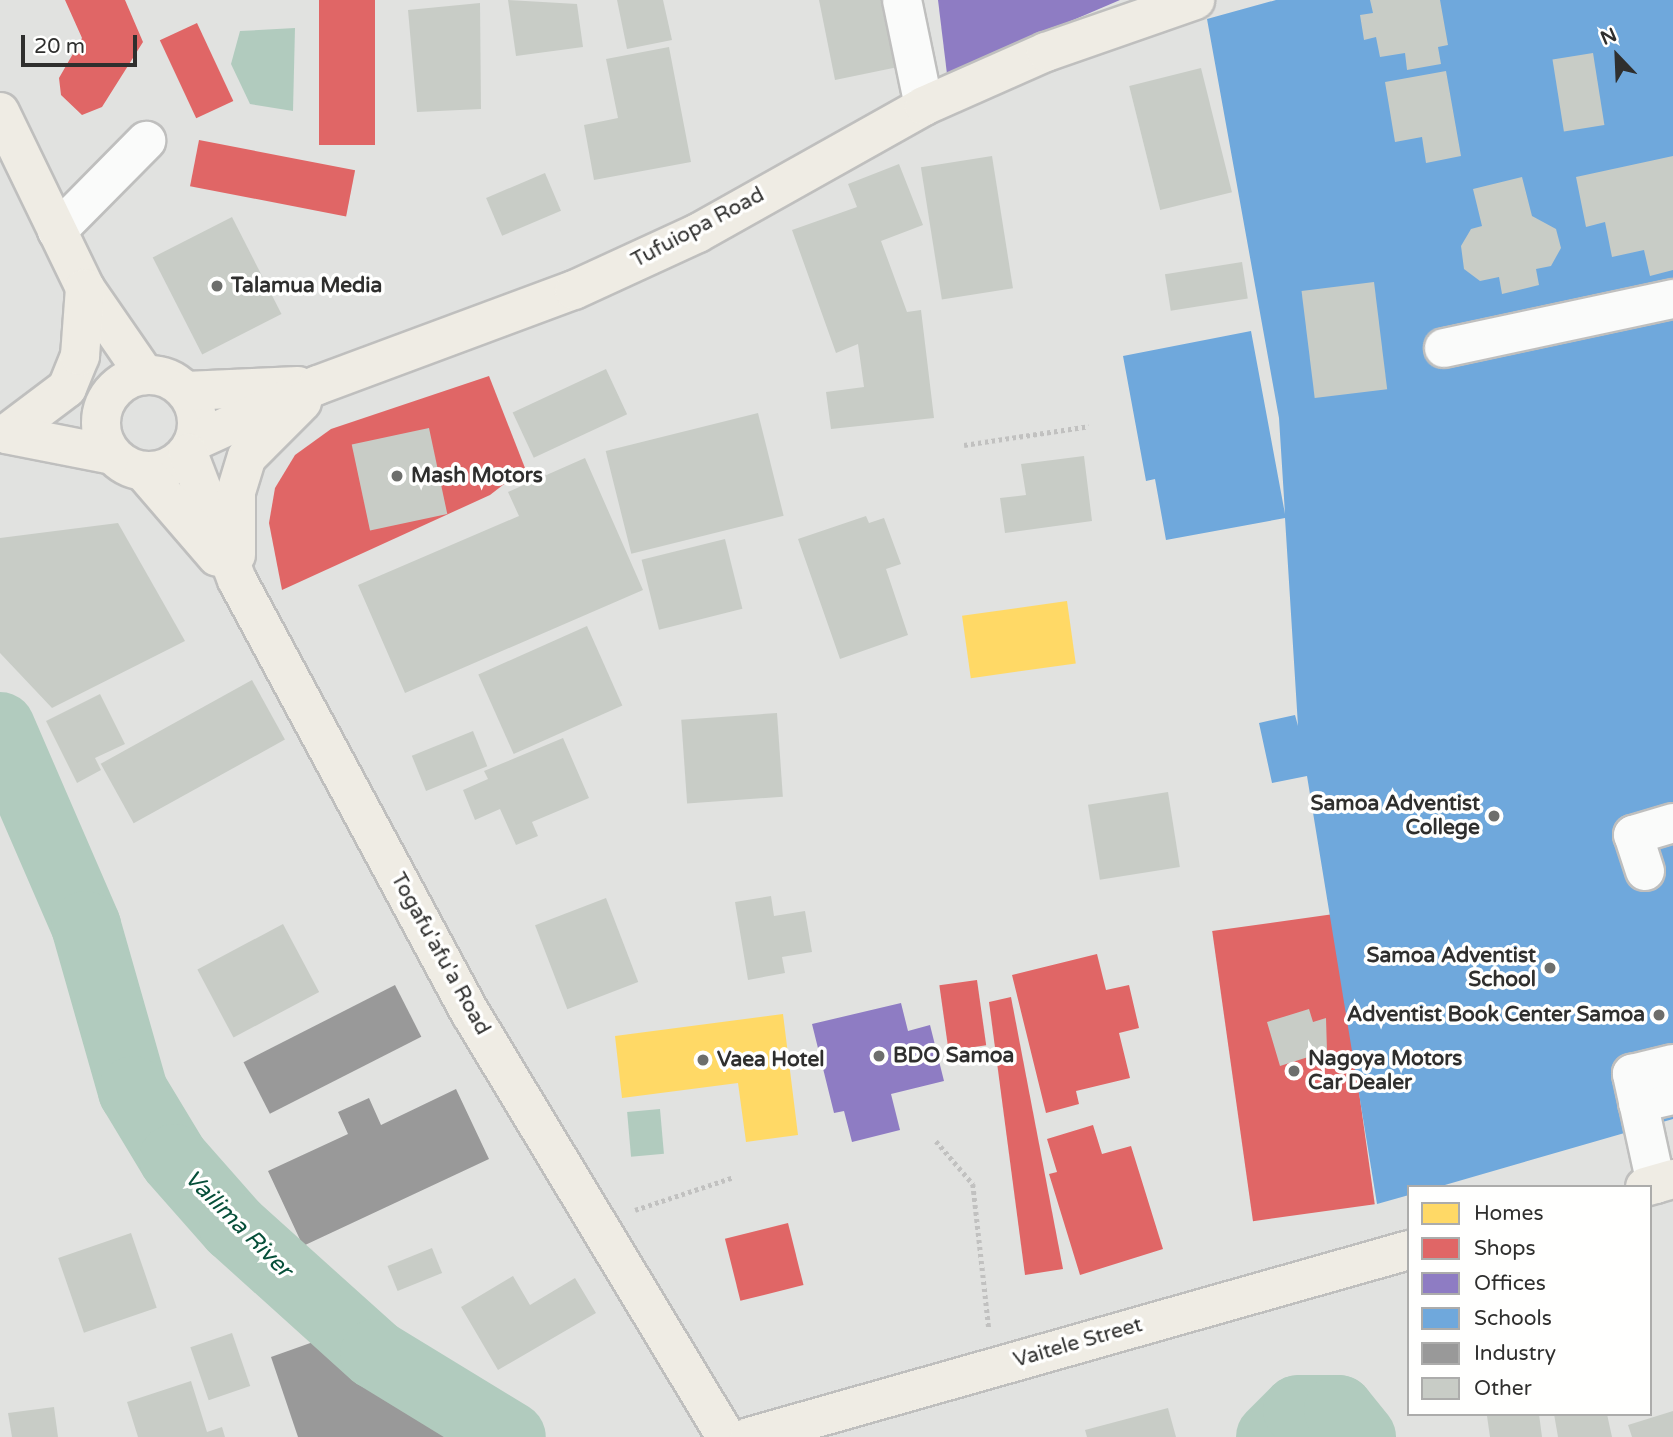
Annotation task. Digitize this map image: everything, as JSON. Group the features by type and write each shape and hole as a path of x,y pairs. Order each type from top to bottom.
{"main road":[{"name":"Tufuiopa Road","path":"191,447 318,385 574,290 698,233 924,106 1046,52 1195,0"},
{"path":"0,112 85,288 145,375"},
{"path":"85,288 105,405 128,463 237,580"},
{"path":"3,435 67,388 80,356 85,288"},
{"path":"145,375 168,378 186,391 197,415 191,447 174,465 128,463 3,435 105,405 124,382 145,375"},
{"path":"186,391 318,385"},
{"path":"237,580 236,492 247,457 318,385"},
{"name":"Togafu'afu'a Road","path":"191,447 237,580 471,1014 726,1437"},
{"name":"Vaitele Street","path":"749,1437 1407,1251"}],"street":[{"path":"902,0 924,106"},
{"path":"57,231 146,141"},
{"path":"1444,348 1673,299"},
{"path":"1644,871 1633,835 1673,823"},
{"path":"1658,1183 1656,1099 1632,1074 1673,1064"}],"path":[{"path":"964,445 1089,426"},
{"path":"936,1141 973,1184 993,1367"},
{"path":"597,1222 734,1177"}],"shaded area":[{"path":"295,28 293,111 250,104 231,64 240,31"},
{"path":"660,1109 664,1154 631,1157 627,1112"}],"building: Homes":[{"path":"1067,601 1076,663 971,678 962,616"},
{"name":"Vaea Hotel","path":"783,1014 798,1135 746,1142 738,1083 622,1098 615,1036"}],"building: Shops":[{"path":"65,0 125,0 143,42 102,107 82,115 61,95 59,78 82,38"},
{"path":"319,0 375,0 375,145 319,145"},
{"path":"197,23 233,101 196,118 160,40"},
{"path":"199,140 355,170 346,216 190,186"},
{"name":"Mash Motors","path":"489,376 525,468 490,495 282,590 269,523 275,488 295,455 331,429"},
{"name":"Nagoya Motors Car Dealer","path":"1334,914 1375,1204 1253,1221 1212,931"},
{"name":"Adventist Book Center Samoa","path":"1673,922 1673,1060 1658,1064 1631,969 1645,965 1636,932"},
{"path":"1097,954 1106,990 1129,985 1139,1028 1119,1033 1130,1078 1076,1091 1079,1104 1046,1113 1012,975"},
{"path":"977,980 986,1045 949,1051 939,985"},
{"path":"1011,997 1063,1269 1025,1275 989,1002"},
{"path":"1093,1125 1102,1154 1131,1146 1163,1249 1080,1275 1049,1174 1057,1172 1047,1139"},
{"path":"788,1223 803,1285 740,1301 725,1239"}],"building: Offices":[{"path":"938,0 1120,0 947,74"},
{"name":"BDO Samoa","path":"901,1003 908,1031 930,1025 944,1081 891,1094 900,1130 852,1142 844,1111 834,1113 812,1024"}],"building: Schools":[{"path":"1276,0 1673,0 1673,1119 1445,1185 1407,1185 1407,1196 1377,1204 1307,776 1272,783 1259,723 1295,715 1298,726 1285,518 1166,540 1155,479 1146,481 1123,356 1251,331 1285,514 1279,418 1207,19"}],"building: Industry":[{"path":"395,985 421,1037 270,1114 244,1062"},
{"path":"456,1089 489,1159 303,1246 268,1171 348,1134 338,1112 369,1098 381,1125"},
{"path":"316,1341 457,1437 298,1437 271,1357"}],"building: Other":[{"path":"508,0 577,4 583,47 516,56"},
{"path":"617,0 663,0 672,40 627,49"},
{"path":"819,0 884,0 898,67 835,80"},
{"path":"1370,0 1440,0 1448,45 1438,47 1441,64 1407,70 1405,53 1380,57 1376,37 1364,40 1360,15 1373,13"},
{"path":"480,3 481,109 417,112 408,10"},
{"path":"669,47 691,162 594,180 584,125 618,118 606,59"},
{"path":"1593,53 1604,125 1564,132 1553,59"},
{"path":"1201,68 1232,192 1160,210 1129,86"},
{"path":"1446,71 1461,156 1426,163 1422,137 1395,142 1385,82"},
{"path":"992,156 1013,288 942,300 921,167"},
{"path":"1673,156 1673,270 1650,276 1644,250 1612,257 1605,222 1586,227 1576,177"},
{"path":"899,164 923,225 881,241 907,312 921,310 934,418 831,429 826,392 864,387 858,344 836,353 792,230 857,207 848,184"},
{"path":"545,173 561,211 502,236 486,198"},
{"path":"1522,177 1532,216 1556,229 1561,248 1551,266 1536,269 1539,285 1502,294 1499,277 1480,281 1464,269 1461,246 1471,229 1482,226 1473,189"},
{"name":"Talamua Media","path":"232,217 281,314 202,355 153,257"},
{"path":"1242,262 1248,299 1171,311 1165,274"},
{"path":"1374,282 1387,389 1315,398 1302,291"},
{"path":"606,369 627,414 534,458 513,413"},
{"path":"758,413 784,516 631,554 606,451"},
{"path":"429,428 447,514 370,531 352,444"},
{"path":"1084,456 1092,521 1005,533 1000,498 1026,495 1021,464"},
{"path":"585,458 643,590 405,693 358,585 519,516 508,492"},
{"path":"866,516 869,523 884,518 901,564 886,569 908,635 840,659 798,539"},
{"path":"118,523 185,641 52,708 0,653 0,538"},
{"path":"725,539 742,609 659,630 642,560"},
{"path":"587,626 622,705 514,754 478,674"},
{"path":"252,680 285,739 134,823 101,764"},
{"path":"100,694 125,744 95,758 101,770 77,783 46,721"},
{"path":"777,713 783,797 687,803 681,720"},
{"path":"473,731 487,766 426,791 412,756"},
{"path":"563,738 589,798 532,822 538,836 516,845 500,809 475,820 463,790 488,779 484,771"},
{"path":"1168,792 1180,867 1100,880 1088,805"},
{"path":"771,896 774,916 805,911 812,952 782,957 785,973 748,980 735,902"},
{"path":"606,898 638,982 567,1009 535,925"},
{"path":"283,924 319,992 234,1038 197,970"},
{"path":"1309,1009 1313,1022 1326,1018 1327,1051 1280,1066 1267,1022"},
{"path":"131,1233 157,1308 84,1333 58,1258"},
{"path":"432,1248 442,1273 398,1291 387,1266"},
{"path":"513,1276 530,1305 575,1278 596,1313 498,1370 461,1307"},
{"path":"232,1333 250,1386 209,1400 190,1347"},
{"path":"191,1381 207,1432 222,1427 225,1437 138,1437 127,1402"},
{"path":"54,1407 58,1437 12,1437 8,1413"},
{"path":"1168,1408 1176,1437 1087,1437 1085,1430"},
{"path":"1673,1411 1673,1437 1632,1437 1628,1425"},
{"path":"1487,1416 1539,1416 1542,1437 1490,1437"},
{"path":"1554,1416 1607,1416 1612,1437 1558,1437"}],"waterway":[{"name":"Vailima River","path":"0,727 86,926 133,1091 174,1159 234,1227 375,1354 511,1437"},
{"name":"Vailima River","path":"1271,1437 1298,1410 1339,1410 1361,1437"}],"place":[{"name":"Talamua Media","path":"217,286"},
{"name":"Mash Motors","path":"397,476"},
{"name":"Samoa Adventist College","path":"1494,816"},
{"name":"Samoa Adventist School","path":"1550,968"},
{"name":"Adventist Book Center Samoa","path":"1659,1015"},
{"name":"BDO Samoa","path":"879,1056"},
{"name":"Vaea Hotel","path":"703,1060"},
{"name":"Nagoya Motors Car Dealer","path":"1294,1071"}]}
